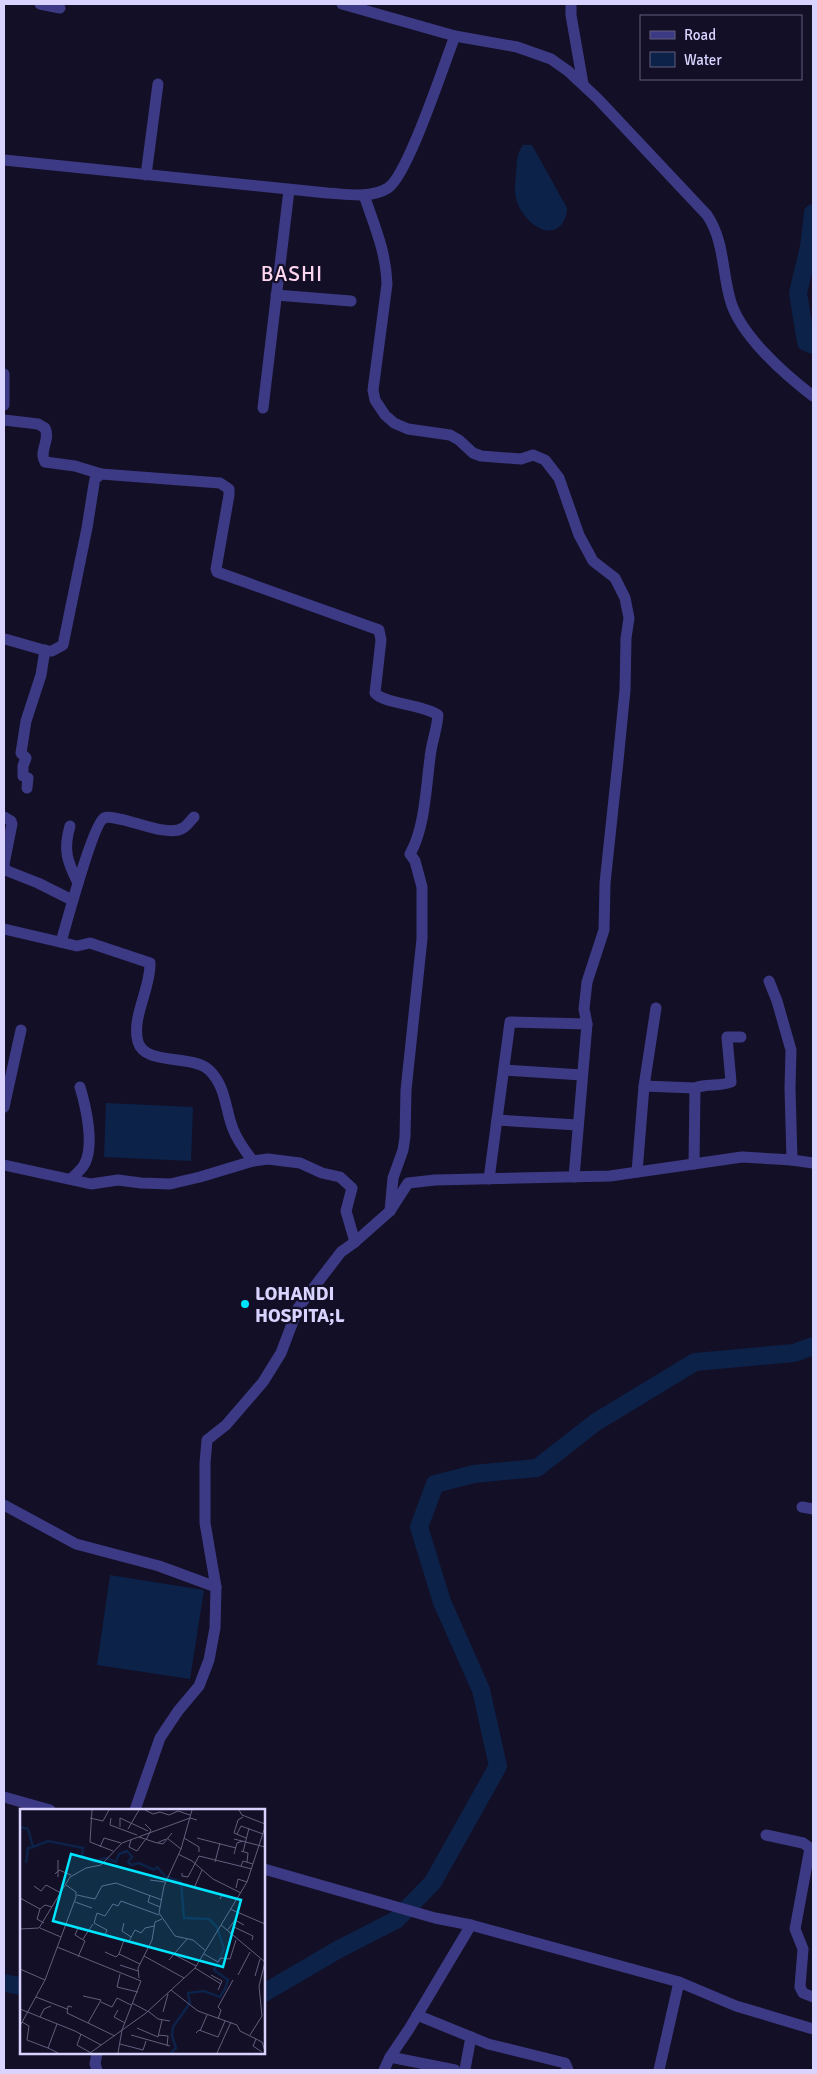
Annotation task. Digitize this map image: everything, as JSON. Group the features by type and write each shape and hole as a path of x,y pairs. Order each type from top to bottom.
{"street":[{"path":"40,4 60,8"},
{"path":"345,4 455,36 535,52 551,58 583,84 707,215 714,225 729,294 740,322 750,336 774,361 813,396"},
{"path":"571,4 571,15 583,84"},
{"path":"4,160 289,190 364,195 378,192 389,187 404,166 455,36"},
{"path":"146,175 158,84"},
{"path":"263,408 289,190"},
{"path":"364,195 383,250 386,267 387,284 373,390 378,408 401,427 450,436 459,440 473,453 481,456 521,459 533,455 546,460 559,478 572,519 593,561 615,578 625,598 629,618 606,873 604,930 587,982 584,1009 587,1024 574,1177"},
{"path":"276,295 351,302"},
{"path":"4,374 4,405"},
{"path":"4,420 38,424 45,428 47,437 42,455 45,462 76,466 101,474 188,479 226,485 229,489 229,495 217,572 380,630 381,640 375,693 381,698 431,710 438,715 419,828 410,854 415,861 422,887 422,939 406,1090 405,1137 393,1178 390,1211"},
{"path":"5,639 52,651 63,646 95,479 101,474"},
{"path":"26,788 28,778 23,776 22,771 26,758 21,753 26,721 41,675 45,650"},
{"path":"4,817 11,821 12,824 4,864 6,872 33,880 72,900"},
{"path":"61,942 72,900 99,822 109,817 168,831 177,831 194,817"},
{"path":"70,826 65,848 68,862 78,883"},
{"path":"4,929 77,946 90,943 150,963 150,973 136,1036 138,1044 143,1051 150,1055 195,1063 207,1069 216,1078 239,1144 253,1161"},
{"path":"769,981 777,1001 791,1050 792,1160"},
{"path":"637,1172 644,1086 656,1008"},
{"path":"489,1180 510,1022 587,1024"},
{"path":"4,1107 6,1084 21,1030"},
{"path":"644,1086 695,1088 702,1085 721,1086 731,1082 727,1037 741,1037"},
{"path":"504,1070 582,1075"},
{"path":"70,1179 84,1165 88,1145 85,1105 80,1087"},
{"path":"694,1164 695,1088"},
{"path":"497,1120 577,1125"},
{"path":"135,1809 160,1738 178,1711 199,1686 209,1660 215,1628 216,1587 205,1523 207,1440 226,1425 263,1382 281,1353 298,1308 341,1252 390,1211 404,1187 414,1181 610,1176 742,1157 813,1163"},
{"path":"4,1165 91,1184 118,1180 170,1184 253,1161 268,1159 300,1162 322,1173 340,1177 352,1188 346,1211 355,1242"},
{"path":"4,1505 76,1544 159,1566 216,1587"},
{"path":"4,1797 46,1809"},
{"path":"766,1835 803,1843 810,1848 794,1929 808,1965 800,1987 803,1993 813,1997"},
{"path":"265,1869 435,1918 471,1925 679,1982 736,2006 813,2029"},
{"path":"384,2070 390,2057 471,1925"},
{"path":"659,2070 679,1982"},
{"path":"417,2015 471,2037 525,2054 565,2063 568,2070"},
{"path":"390,2057 465,2070 471,2037"},
{"path":"96,2070 97,2054"}],"water":[{"path":"523,145 532,145 567,208 565,219 555,229 545,230 532,224 517,202 515,188 517,162"},
{"path":"106,1103 193,1107 191,1161 104,1157"},
{"path":"110,1575 204,1590 190,1679 97,1665"}],"waterway":[{"path":"813,213 809,247 798,293 806,342 813,345"},
{"path":"265,1992 339,1949 396,1920 433,1882 498,1766 481,1690 442,1602 419,1527 435,1484 474,1474 537,1468 596,1422 695,1362 794,1353 813,1346"},
{"path":"4,1983 20,1986"}],"place":[{"name":"LOHANDI HOSPITA;L","path":"245,1304"}],"district":[{"name":"BASHI","path":"292,274"}]}
